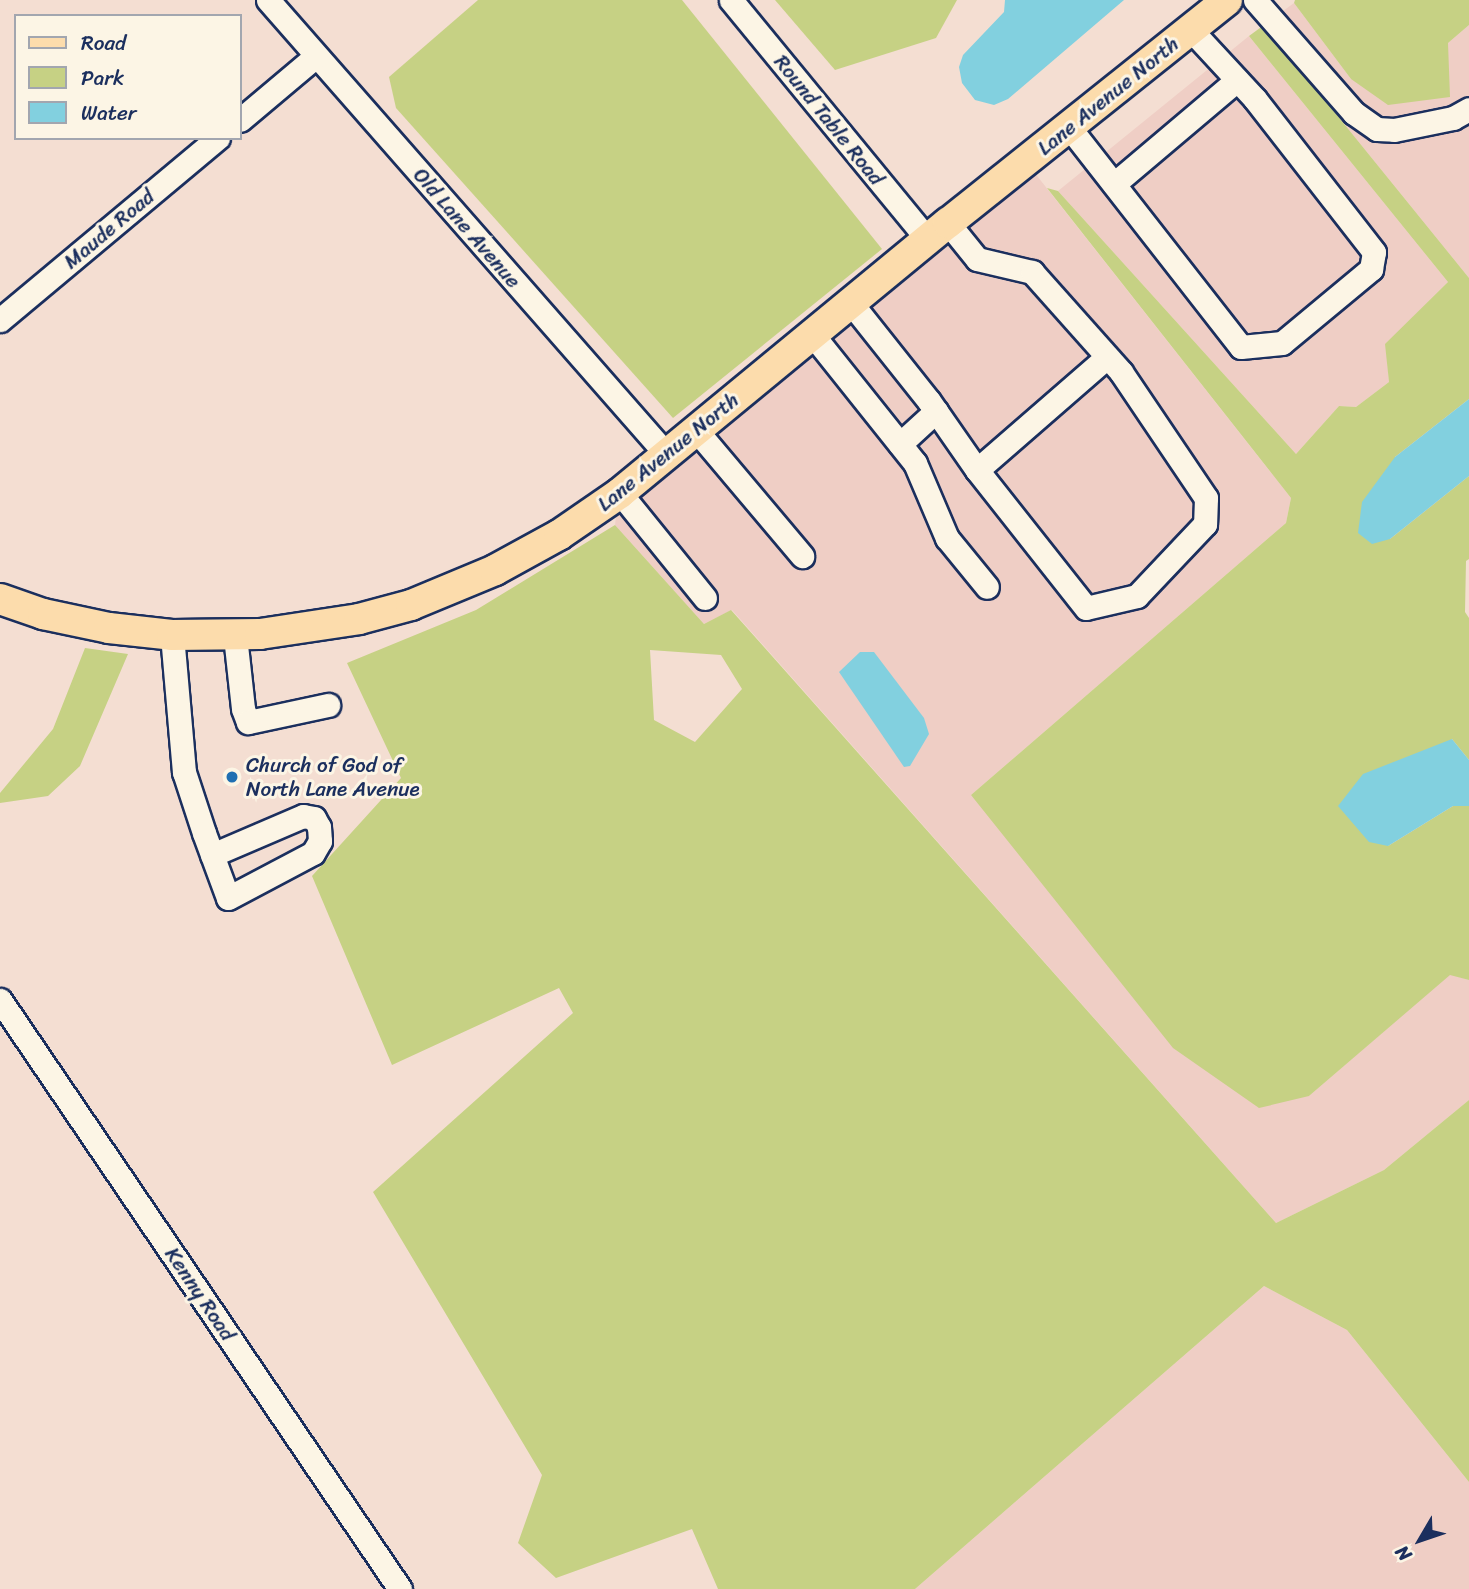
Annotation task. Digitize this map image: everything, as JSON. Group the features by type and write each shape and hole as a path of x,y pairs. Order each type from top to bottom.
{"main road":[{"name":"Lane Avenue North","path":"0,599 43,614 109,628 172,635 235,636 320,627 411,606 506,564 559,536 620,493 812,334 1227,0"}],"street":[{"name":"Old Lane Avenue","path":"268,0 667,455"},
{"name":"Round Table Road","path":"731,0 938,232 978,259 1032,272 1121,372 1206,498 1205,524 1137,596 1086,608 977,470"},
{"path":"1255,0 1354,113 1377,129 1394,130 1453,118 1469,109"},
{"path":"1069,127 1241,347 1282,342 1371,269 1374,252 1237,80 1191,30"},
{"path":"242,118 316,56"},
{"path":"1114,184 1237,80"},
{"name":"Maude Road","path":"0,320 216,140"},
{"path":"851,303 936,411 977,470 1107,357"},
{"path":"812,334 915,463 947,538 986,587"},
{"path":"900,444 936,411"},
{"path":"696,430 802,556"},
{"path":"620,493 705,598"},
{"path":"172,635 184,772 212,855 228,898 313,853 320,841 319,827 314,818 303,816 212,855"},
{"path":"235,636 243,709 248,722 328,705"},
{"name":"Kenny Road","path":"0,1000 400,1589"}],"shaded area":[{"path":"1294,3 1351,79 1448,43 1469,25 1469,278 1264,25"},
{"path":"1249,36 1448,282 1386,344 1389,382 1356,407 1339,406 1296,454 1058,191"},
{"path":"1034,172 1291,498 1286,523 971,795 1309,1096 1450,974 1469,980 1469,1100 1384,1170 1276,1223 732,610 704,624 615,525 617,509"},
{"path":"1264,1286 1347,1330 1469,1482 1469,1589 915,1589"}],"green space":[{"path":"478,0 682,0 882,249 673,418 396,108 389,77"},
{"path":"775,0 957,0 936,38 835,70"},
{"path":"1295,0 1469,0 1469,25 1448,43 1450,97 1388,105 1351,79 1294,3"},
{"path":"1264,25 1469,278 1469,399 1395,457 1390,539 1469,476 1469,559 1466,561 1465,612 1469,618 1469,760 1452,739 1388,846 1453,806 1469,806 1469,980 1450,975 1309,1096 1259,1108 1173,1048 971,795 1286,523 1291,498 1047,188 1058,191 1296,454 1339,406 1356,407 1389,382 1385,344 1448,282 1249,36"},
{"path":"615,525 704,624 731,610 1276,1223 1384,1170 1469,1100 1469,1482 1347,1330 1264,1286 915,1589 718,1589 692,1529 556,1578 518,1543 542,1475 373,1192 573,1013 559,988 392,1065 312,876 401,778 347,663 476,610","holes":["650,650 721,655 742,689 695,742 654,720"]},
{"path":"85,648 128,654 80,766 48,796 0,803 0,793 53,729"}],"water":[{"path":"1005,0 1124,0 1008,99 994,105 975,100 962,83 959,67 963,55 1004,12"},
{"path":"1469,399 1469,476 1390,539 1372,544 1358,533 1362,502 1395,457"},
{"path":"860,652 874,652 924,718 929,734 910,766 904,767 839,672"},
{"path":"1452,739 1469,760 1469,806 1453,806 1388,846 1369,842 1338,806 1363,774"}],"place":[{"name":"Church of God of North Lane Avenue","path":"232,777"}]}
